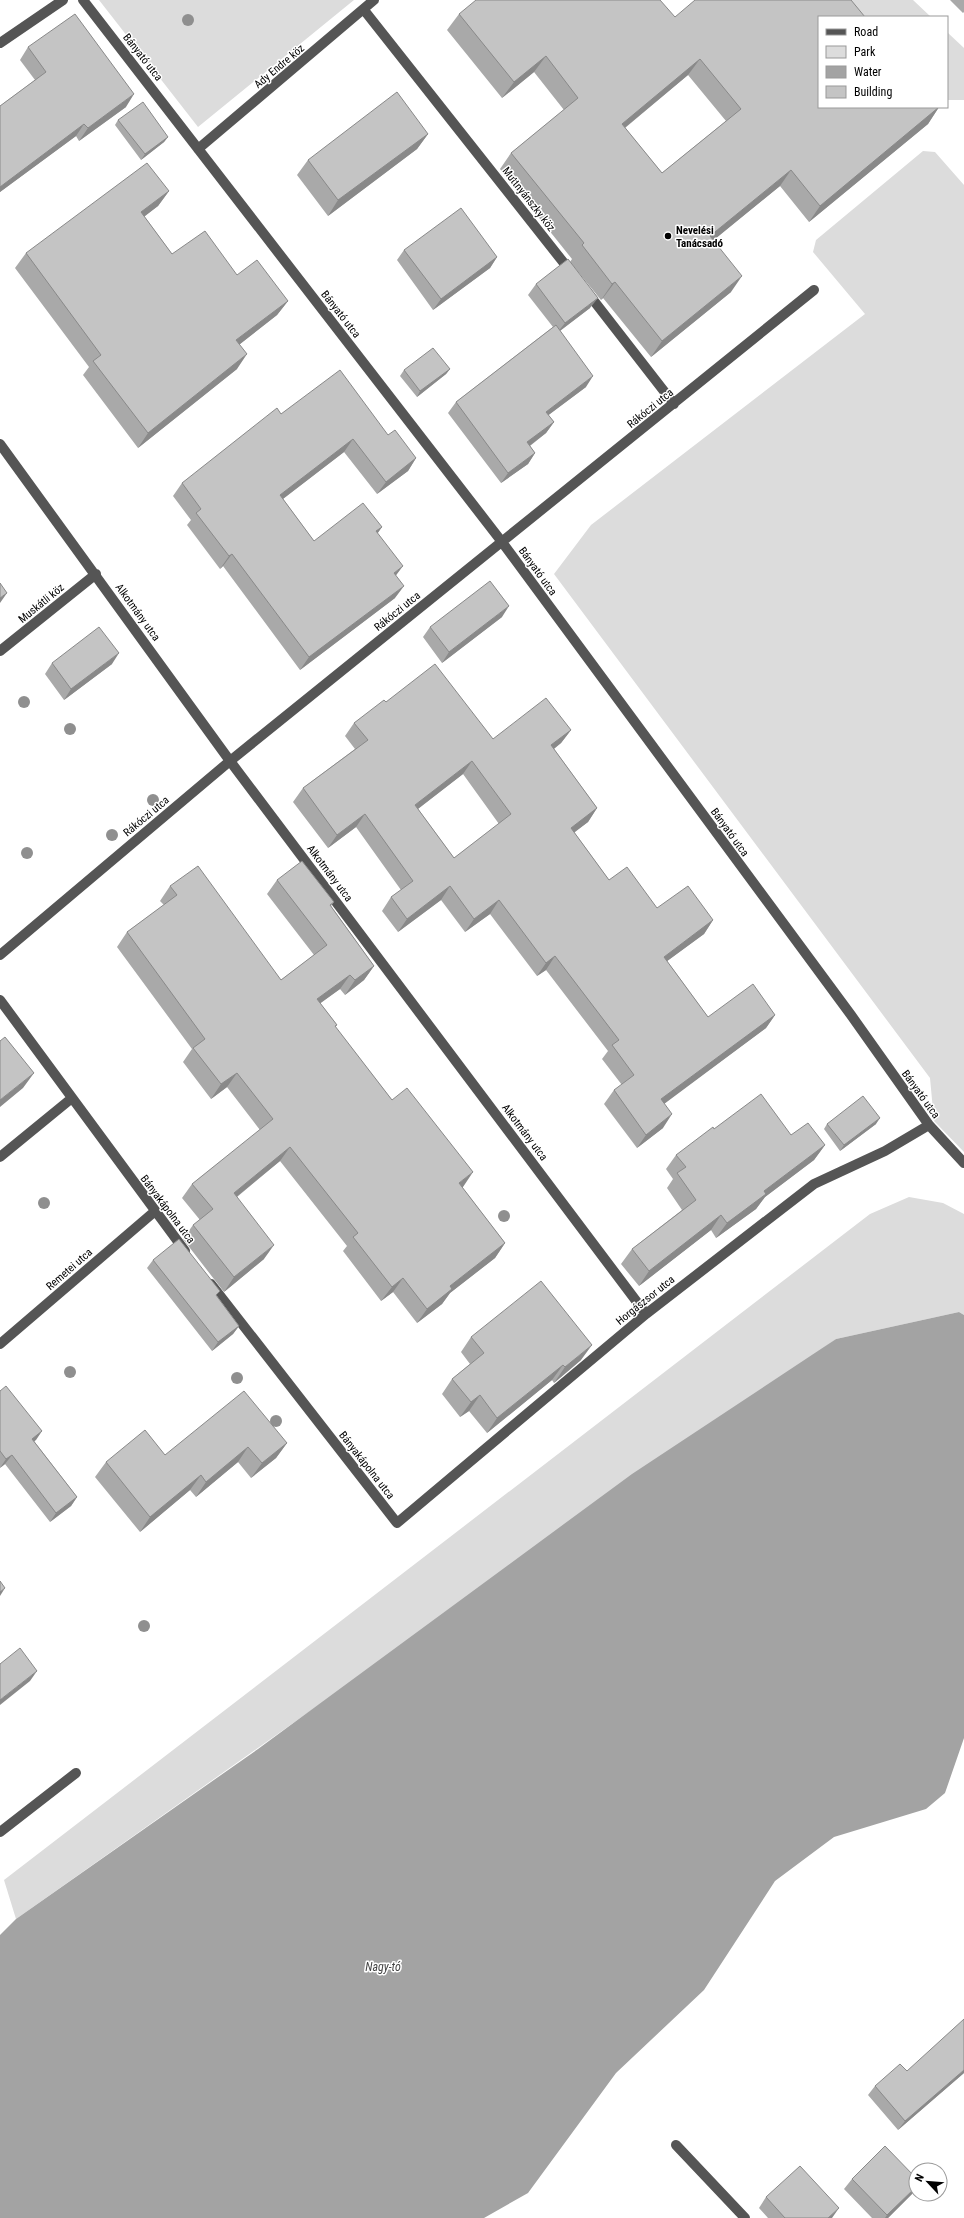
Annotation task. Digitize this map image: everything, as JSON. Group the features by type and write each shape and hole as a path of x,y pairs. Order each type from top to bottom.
{"street":[{"path":"0,43 63,0"},
{"name":"Bányató utca","path":"83,0 502,542 851,1015 928,1125 964,1163"},
{"name":"Ady Endre köz","path":"198,149 374,0"},
{"name":"Muttnyánszky köz","path":"364,10 674,404"},
{"name":"Rákóczi utca","path":"0,955 230,761 814,290"},
{"name":"Alkotmány utca","path":"0,444 96,574 230,761 646,1314"},
{"name":"Muskátli köz","path":"0,651 96,574"},
{"name":"Bányakápolna utca","path":"0,1000 154,1212 193,1262"},
{"path":"0,1157 72,1098"},
{"name":"Horgászsor utca","path":"397,1523 646,1314 814,1184 885,1151 928,1125"},
{"name":"Remetei utca","path":"0,1344 154,1212"},
{"name":"Bányakápolna utca","path":"203,1274 397,1523"},
{"path":"0,1832 76,1773"},
{"path":"676,2145 745,2218"}],"green space":[{"path":"99,0 354,0 198,127"},
{"path":"839,0 913,0 930,16 854,16"},
{"path":"948,33 964,48 964,100 948,100"},
{"path":"923,151 935,152 964,185 964,1152 934,1121 930,1078 554,574 591,525 865,314 813,252 816,240"},
{"path":"909,1197 943,1203 964,1214 964,1315 959,1312 836,1339 16,1919 4,1880 870,1214"}],"water":[{"name":"Nagy-tó","path":"959,1312 964,1315 964,1738 945,1793 926,1809 834,1837 775,1881 704,1990 616,2073 528,2193 484,2218 0,2218 0,1935 16,1919 258,1749 632,1474 836,1339"}],"building":[{"path":"476,0 660,0 675,17 695,0 851,0 864,16 818,16 818,108 938,108 820,206 791,170 710,236 742,276 662,341 615,282 612,284 582,245 584,243 511,153 578,98 546,56 514,82 459,14","holes":["700,59 741,109 662,173 622,124"]},
{"path":"75,14 134,94 88,128 84,124 0,187 0,106 46,72 28,47"},
{"path":"397,92 428,134 338,200 308,160"},
{"path":"143,102 168,137 145,154 118,120"},
{"path":"147,163 169,191 141,212 172,254 205,231 237,275 257,260 288,301 236,340 247,354 148,433 93,361 101,355 26,253"},
{"path":"461,208 497,257 441,299 404,250"},
{"path":"568,259 598,298 565,323 536,284"},
{"path":"556,325 593,376 546,412 554,422 527,442 535,453 508,473 456,402"},
{"path":"433,348 450,369 420,391 404,370"},
{"path":"340,370 388,435 395,430 416,458 386,482 353,439 280,495 314,541 363,503 382,527 376,531 403,566 394,573 404,586 309,657 232,554 229,556 196,513 201,509 182,483 277,408 281,414"},
{"path":"490,581 509,606 449,652 430,627"},
{"path":"0,583 7,593 0,598"},
{"path":"99,627 119,653 71,689 52,663"},
{"path":"435,664 493,739 546,698 571,730 551,745 597,808 571,828 609,880 627,867 657,908 688,886 713,920 664,957 708,1017 753,984 775,1015 661,1099 672,1114 646,1135 614,1090 634,1075 612,1045 619,1040 555,956 546,963 499,900 474,919 450,886 407,919 391,897 413,881 365,814 337,835 303,788 368,740 354,723 384,700 386,702","holes":["472,761 511,814 454,858 415,805"]},
{"path":"302,861 334,902 330,905 374,966 355,980 350,975 317,999 337,1025 335,1026 392,1100 407,1088 473,1172 459,1183 505,1243 450,1286 452,1289 427,1309 403,1278 392,1287 353,1237 358,1233 290,1147 234,1193 274,1245 234,1277 193,1225 213,1209 192,1184 273,1119 237,1073 221,1084 193,1048 205,1039 127,932 177,895 170,886 198,866 281,980 327,945 277,880"},
{"path":"5,1037 34,1073 0,1100 0,1041"},
{"path":"761,1094 791,1135 808,1123 825,1145 764,1191 766,1194 727,1223 721,1215 649,1271 632,1249 696,1200 677,1173 686,1167 676,1155"},
{"path":"863,1096 880,1118 844,1145 827,1124"},
{"path":"179,1239 220,1291 216,1295 239,1326 218,1342 153,1260"},
{"path":"541,1281 592,1345 565,1367 563,1365 497,1418 480,1395 471,1402 452,1379 484,1353 471,1337"},
{"path":"6,1386 42,1431 32,1439 77,1497 56,1513 12,1455 6,1459 0,1451 0,1391"},
{"path":"244,1391 287,1443 262,1463 248,1447 206,1482 201,1475 150,1517 106,1462 145,1430 165,1455"},
{"path":"0,1581 5,1588 0,1592"},
{"path":"20,1648 37,1671 0,1700 0,1664"},
{"path":"964,2019 964,2070 905,2121 875,2086 900,2064 907,2071"},
{"path":"885,2146 908,2170 908,2195 887,2215 852,2179"},
{"path":"800,2166 839,2208 828,2218 785,2218 766,2197"}],"place":[{"name":"Nevelési Tanácsadó","path":"668,236"}]}
